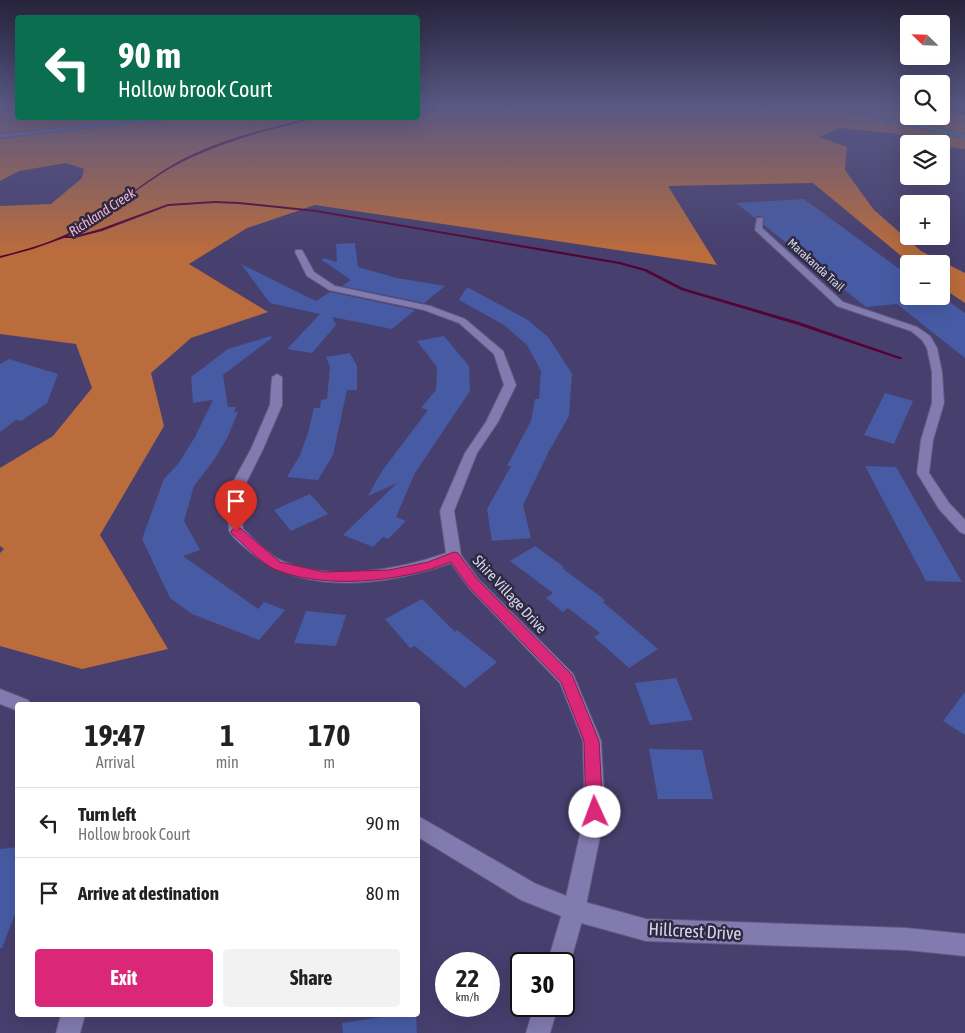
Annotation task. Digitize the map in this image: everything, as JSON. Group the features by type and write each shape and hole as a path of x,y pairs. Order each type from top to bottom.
{"street":[{"name":"Marakanda Trail","path":"760,220 758,228 840,304 891,320 914,330 926,338 932,348 937,372 938,403 927,440 923,472 944,506 965,529"},
{"name":"Shire Village Drive","path":"300,252 310,274 332,288 427,308 462,321 499,353 510,385 492,422 472,453 447,511 454,556 474,584 567,679 592,741 595,812 574,910 562,952"},
{"path":"277,377 276,405 257,449 234,493 236,531 276,565 324,577 389,575 431,566 454,556"},
{"path":"0,696 15,702"},
{"name":"Hillcrest Drive","path":"420,827 529,892 574,910 646,930 906,939 965,944"},
{"path":"68,1033 72,1017"},
{"path":"538,1033 543,1017"}],"shaded area":[{"path":"0,155 846,155 845,170 874,210 900,233 900,245 914,245 929,255 900,255 813,183 668,186 717,265 315,205 247,228 189,264 268,312 191,338 151,373 164,426 100,535 168,649 82,669 0,646 0,553 4,549 0,546 0,468 53,436 92,388 76,344 0,334 0,206 51,204 82,178 84,169 66,163 19,171 0,181"},
{"path":"950,266 965,273 965,303 950,293"}],"building":[{"path":"804,199 900,269 900,305 950,305 950,302 965,313 965,358 897,304 866,307 764,225 764,217 757,216 755,218 736,203"},
{"path":"355,243 358,267 397,278 445,286 424,303 342,286 351,280 322,260 323,258 337,262 336,244"},
{"path":"241,264 316,301 330,292 415,310 392,329 332,317 336,325 312,353 287,349 320,314 270,303"},
{"path":"467,287 528,320 549,338 572,374 569,416 549,451 523,505 531,538 492,541 487,509 511,466 507,466 531,421 535,399 539,399 541,371 527,345 504,325 459,300"},
{"path":"271,336 272,338 223,375 228,407 236,407 234,412 238,412 228,436 214,460 194,486 184,521 200,550 183,556 258,609 264,602 285,610 259,640 192,614 170,598 142,539 164,479 178,464 195,437 213,400 193,403 191,377 228,349"},
{"path":"444,336 469,366 470,391 415,473 396,517 406,521 388,539 383,537 373,547 343,535 397,483 368,496 382,471 428,410 421,408 436,390 437,367 417,341"},
{"path":"350,353 357,366 357,390 347,390 333,455 318,480 287,477 300,455 314,408 320,408 321,400 327,399 330,367 326,357"},
{"path":"9,359 58,374 47,403 21,421 16,420 0,432 0,364"},
{"path":"885,393 913,401 894,444 864,435"},
{"path":"865,466 896,467 962,582 926,581"},
{"path":"310,494 328,514 291,531 274,510"},
{"path":"535,546 605,600 603,602 658,649 629,668 594,637 600,633 568,608 563,612 546,598 553,593 510,561"},
{"path":"422,599 455,632 457,630 497,662 465,688 415,646 410,648 385,619"},
{"path":"306,611 346,615 336,646 294,643"},
{"path":"676,678 693,720 650,725 635,683"},
{"path":"965,692 965,735 943,721"},
{"path":"649,749 702,750 713,799 658,799"},
{"path":"15,847 15,914 2,948 0,948 0,849"},
{"path":"382,1017 416,1017 417,1033 343,1033 342,1023"}],"waterway":[{"name":"Richland Creek","path":"63,237 91,222 162,173 194,155"},
{"path":"63,237 75,237 101,230 168,205 215,202 316,211 619,263 645,270 682,289 797,323 901,358"},
{"name":"Richland Creek","path":"0,257 24,251 63,237"}],"route":[{"path":"236,531 276,565 324,577 389,575 431,566 454,556 474,584 567,679 592,741 595,812"}]}
